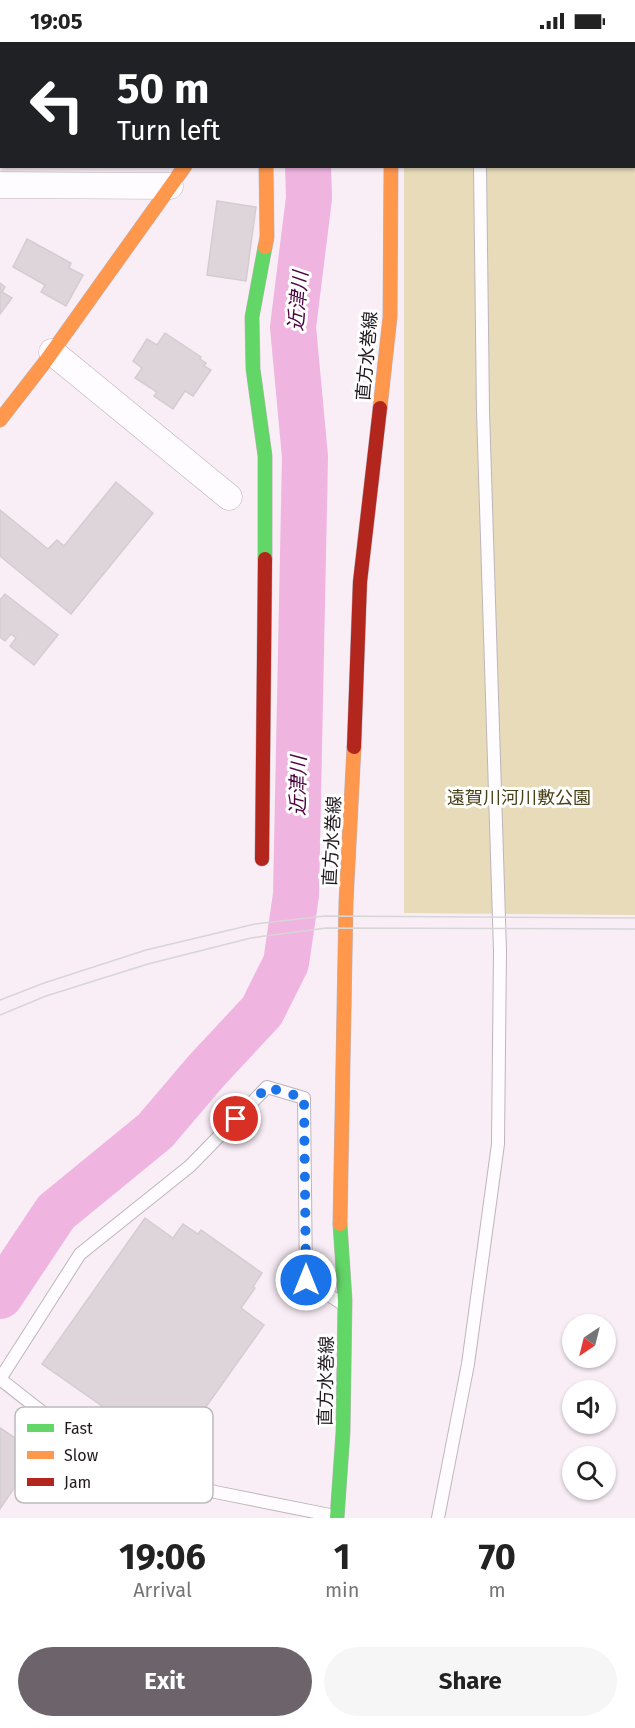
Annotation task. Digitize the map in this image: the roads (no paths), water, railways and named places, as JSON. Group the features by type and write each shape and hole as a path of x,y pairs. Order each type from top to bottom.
{"main road":[{"path":"262,859 265,456 253,369 252,318 267,237 266,168"},
{"name":"直方水巻線","path":"337,1517 343,1432 345,1305 340,1232 346,902 356,717 360,582 390,317 391,168"},
{"path":"0,420 52,352 177,176"}],"street":[{"path":"3,182 177,176"},
{"path":"52,352 229,497"}],"lane":[{"path":"438,1518 468,1364 498,1144 500,951 483,411 480,168"},
{"path":"36,1407 0,1379 80,1254 190,1166 267,1087 304,1098 306,1280 345,1305"},
{"path":"213,1491 337,1517"}],"waterway":[{"name":"近津川","path":"0,1296 56,1212 155,1131 262,1011 286,963 296,895 305,457 293,327 309,198 308,168"}],"tram line":[{"path":"0,1000 44,983 146,950 255,924 325,916 635,918"},
{"path":"0,1015 46,996 148,964 251,938 326,928 635,929"}],"park label":[{"name":"遠賀川河川敷公園","path":"519,798"}]}
